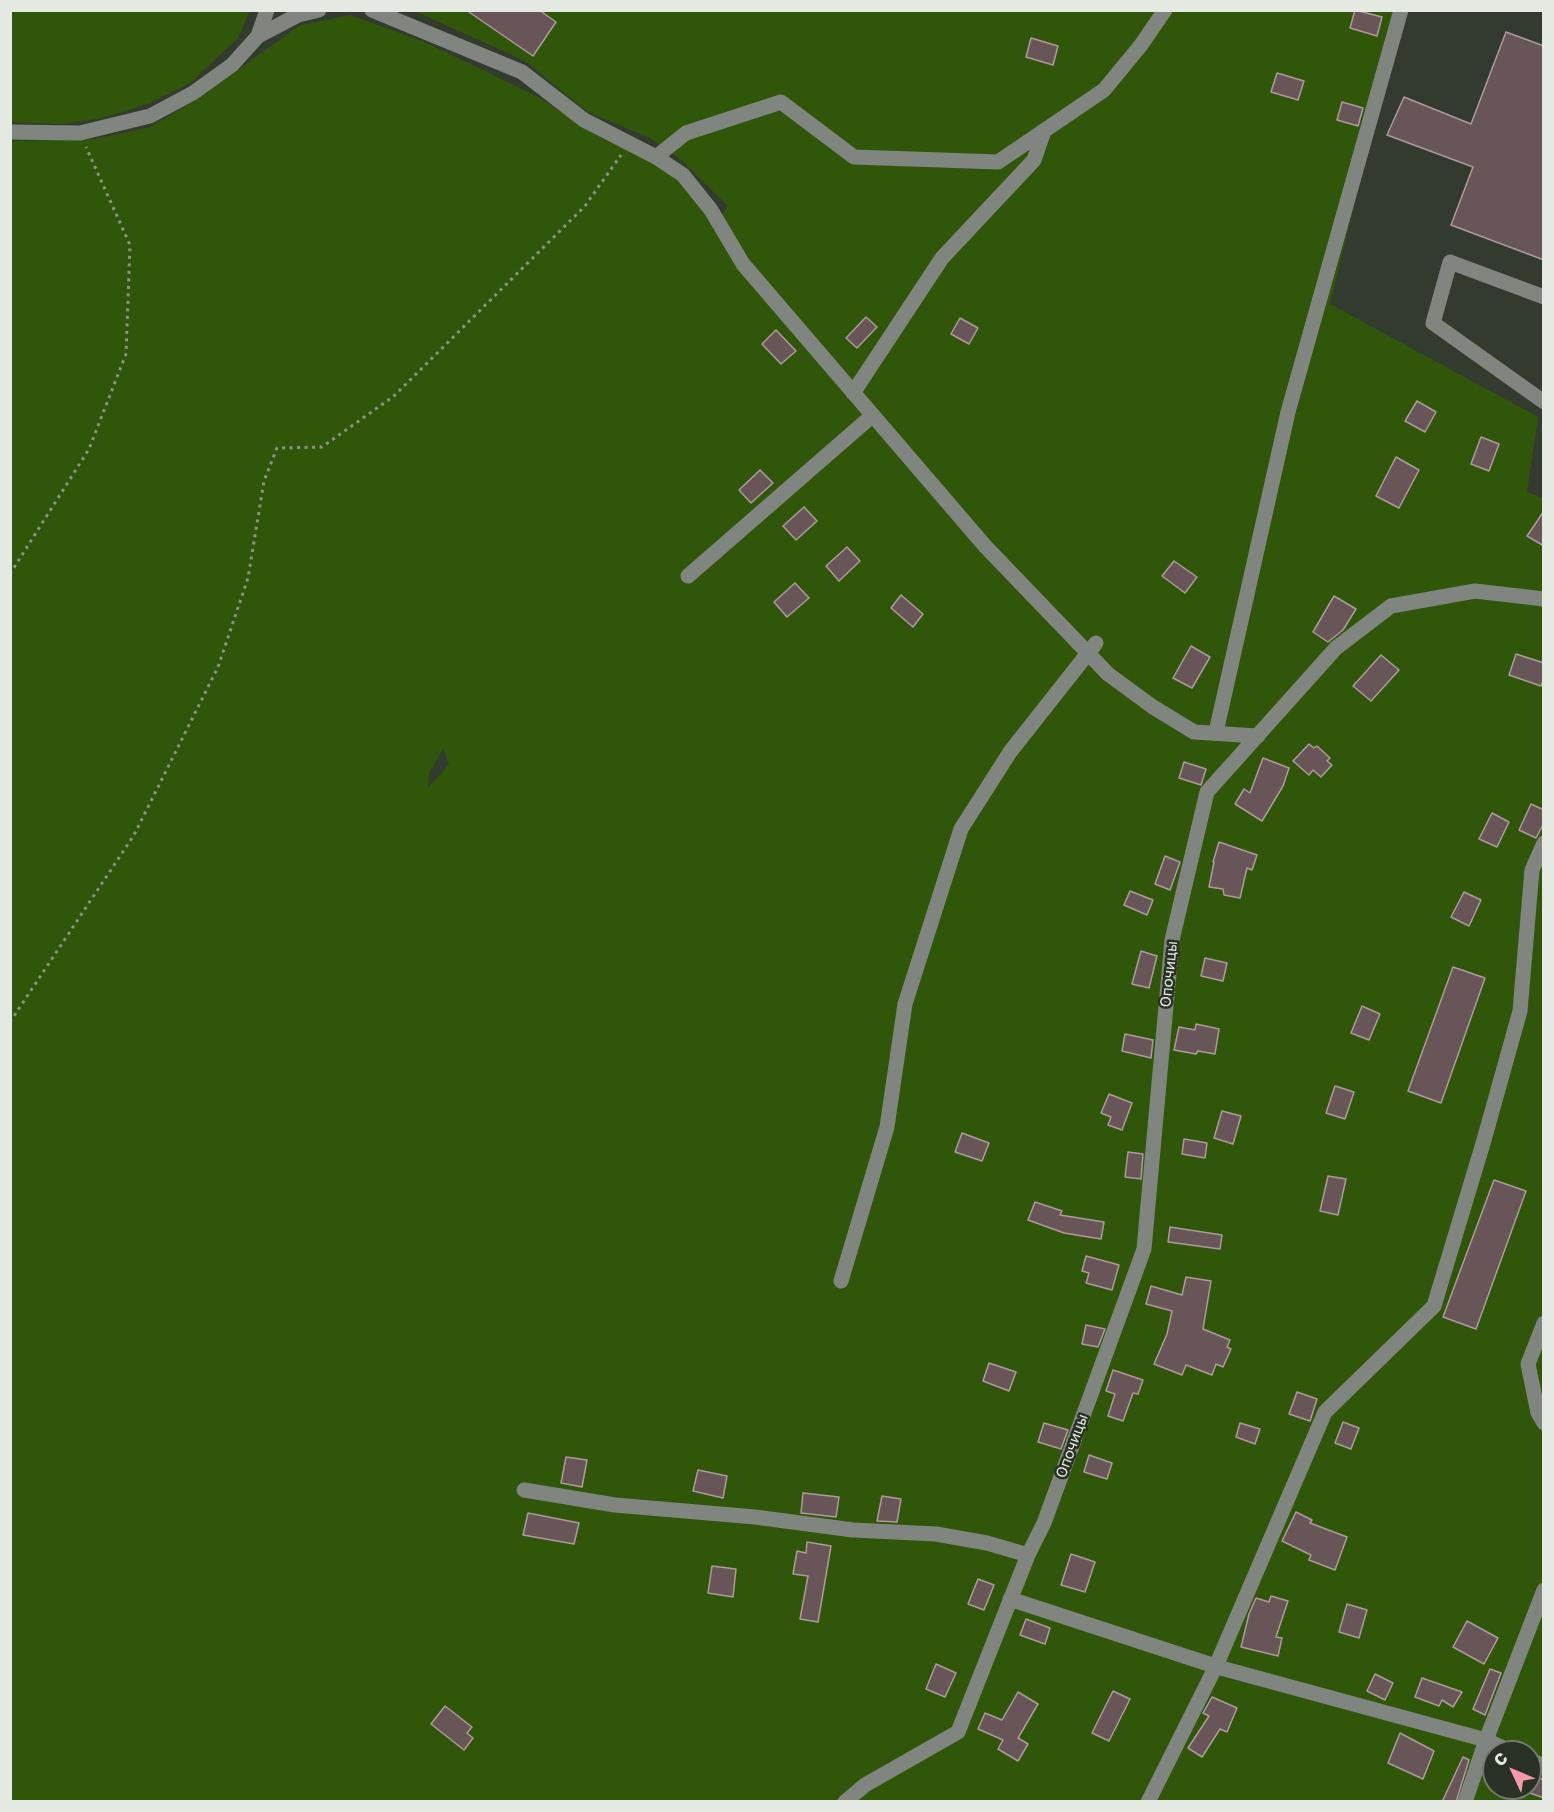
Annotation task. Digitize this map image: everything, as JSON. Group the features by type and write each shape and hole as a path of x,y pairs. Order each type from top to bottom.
{"street":[{"path":"258,36 267,10"},
{"path":"10,132 80,134 150,116 193,93 232,65 258,36 298,15 319,10"},
{"path":"372,10 522,72 584,120 657,157 683,175 711,210 743,264 985,546 1092,648 1108,674 1153,707 1194,732 1258,736"},
{"path":"657,157 686,133 781,102 855,157 998,162 1104,90 1142,45 1165,10"},
{"path":"1216,732 1288,412 1401,10"},
{"path":"853,393 942,258 1034,160 1044,131"},
{"path":"1544,297 1450,262 1433,323 1544,402"},
{"path":"688,576 873,415"},
{"name":"Опочицы","path":"845,1802 865,1785 958,1732 1028,1555 1044,1523 1144,1249 1172,940 1207,792 1336,648 1391,606 1475,591 1544,600"},
{"path":"841,1281 887,1127 905,1004 961,829 1010,752 1092,648"},
{"path":"1148,1802 1216,1666 1325,1412 1434,1306 1521,1011 1532,870 1544,843"},
{"path":"1544,1323 1528,1364 1538,1413 1544,1424"},
{"path":"524,1490 615,1505 755,1517 853,1530 936,1534 987,1543 1028,1555"},
{"path":"1010,1599 1216,1666 1486,1740 1540,1609 1544,1590"},
{"path":"1465,1802 1482,1752"}],"path":[{"path":"10,574 89,449 126,354 130,245 80,134"},
{"path":"10,1022 134,835 218,668 248,578 264,481 277,448 322,447 394,396 585,206 630,144"}],"green space":[{"path":"11,10 250,11 238,38 190,83 147,104 102,118 62,124 11,122"},
{"path":"415,11 1402,11 1330,304 1538,417 1527,492 1544,499 1543,1801 11,1801 10,141 95,139 150,127 195,101 300,25 350,15 422,41 483,70 540,98 604,140 648,158 688,188 712,226 728,206 680,159 650,138 588,112 525,61","holes":["443,748 449,764 428,788 429,773"]}],"building":[{"path":"466,10 539,10 556,22 533,56"},
{"path":"1355,10 1382,17 1377,36 1350,28"},
{"path":"1506,32 1544,46 1544,260 1451,225 1473,167 1387,135 1404,97 1471,124"},
{"path":"1031,38 1058,46 1053,65 1026,57"},
{"path":"1277,73 1304,81 1298,100 1271,92"},
{"path":"1342,102 1363,108 1358,126 1337,120"},
{"path":"866,317 877,327 857,348 846,338"},
{"path":"960,318 978,328 969,344 951,334"},
{"path":"776,330 796,351 781,364 762,344"},
{"path":"1417,401 1436,412 1425,432 1405,421"},
{"path":"1481,437 1499,444 1489,471 1471,464"},
{"path":"1396,457 1419,470 1399,508 1376,496"},
{"path":"760,470 773,483 751,503 739,490"},
{"path":"804,507 817,521 796,540 783,526"},
{"path":"1544,511 1544,546 1527,536"},
{"path":"847,547 860,561 839,581 826,566"},
{"path":"1174,561 1197,577 1185,593 1162,576"},
{"path":"795,583 809,598 787,617 774,602"},
{"path":"901,595 923,614 913,627 891,608"},
{"path":"1334,596 1356,609 1343,630 1328,642 1313,632"},
{"path":"1191,646 1210,657 1192,688 1173,678"},
{"path":"1516,654 1544,663 1544,679 1541,686 1509,675"},
{"path":"1381,655 1399,670 1371,701 1353,686"},
{"path":"1309,744 1314,748 1317,746 1330,758 1327,761 1332,765 1321,777 1313,770 1309,775 1293,761"},
{"path":"1263,758 1289,768 1283,786 1262,821 1235,804 1244,789 1250,793"},
{"path":"1184,762 1206,769 1201,785 1179,778"},
{"path":"1531,804 1544,810 1544,823 1536,838 1519,830"},
{"path":"1492,813 1509,822 1497,847 1479,839"},
{"path":"1219,842 1257,855 1252,870 1247,868 1240,898 1224,895 1223,889 1209,887"},
{"path":"1165,856 1180,862 1170,890 1155,884"},
{"path":"1130,891 1153,900 1147,915 1124,905"},
{"path":"1464,892 1481,900 1469,926 1451,917"},
{"path":"1141,951 1157,956 1149,988 1132,984"},
{"path":"1205,958 1227,963 1223,981 1201,976"},
{"path":"1453,967 1485,978 1441,1103 1408,1091"},
{"path":"1362,1006 1380,1014 1369,1040 1351,1033"},
{"path":"1196,1024 1219,1029 1215,1054 1198,1051 1196,1054 1174,1050 1179,1027 1195,1030"},
{"path":"1125,1034 1153,1040 1151,1058 1122,1051"},
{"path":"1335,1086 1354,1092 1345,1119 1326,1113"},
{"path":"1109,1094 1132,1103 1122,1130 1108,1125 1111,1117 1101,1113"},
{"path":"1222,1111 1241,1116 1233,1144 1214,1138"},
{"path":"962,1133 989,1143 982,1161 955,1152"},
{"path":"1184,1139 1207,1143 1205,1158 1182,1154"},
{"path":"1128,1152 1143,1154 1141,1179 1125,1177"},
{"path":"1328,1176 1346,1179 1338,1215 1320,1211"},
{"path":"1494,1180 1526,1191 1476,1329 1443,1317"},
{"path":"1035,1202 1062,1211 1060,1215 1104,1222 1101,1239 1064,1233 1028,1220"},
{"path":"1170,1227 1222,1235 1220,1249 1168,1242"},
{"path":"1086,1256 1119,1265 1112,1290 1086,1283 1089,1273 1082,1271"},
{"path":"1186,1277 1211,1281 1203,1329 1230,1340 1227,1347 1231,1349 1223,1367 1216,1364 1212,1375 1186,1365 1182,1375 1154,1364 1167,1334 1172,1311 1146,1304 1151,1286 1182,1295"},
{"path":"1086,1325 1105,1329 1098,1347 1082,1344"},
{"path":"989,1363 1016,1372 1009,1391 983,1381"},
{"path":"1113,1370 1143,1380 1138,1394 1133,1393 1123,1421 1108,1416 1115,1394 1106,1391"},
{"path":"1297,1392 1317,1399 1310,1421 1289,1414"},
{"path":"1343,1422 1359,1428 1351,1449 1335,1443"},
{"path":"1044,1423 1068,1430 1061,1449 1038,1442"},
{"path":"1240,1423 1260,1429 1255,1444 1236,1437"},
{"path":"1089,1455 1112,1463 1107,1479 1084,1472"},
{"path":"566,1457 587,1460 582,1487 561,1483"},
{"path":"698,1470 727,1476 723,1498 693,1491"},
{"path":"803,1493 839,1497 836,1517 801,1513"},
{"path":"882,1496 901,1499 897,1522 877,1521"},
{"path":"1296,1512 1312,1520 1310,1523 1347,1537 1335,1570 1309,1560 1311,1555 1282,1541"},
{"path":"528,1513 579,1523 574,1544 523,1535"},
{"path":"807,1542 831,1546 818,1622 800,1619 808,1576 793,1574 797,1551 806,1553"},
{"path":"1071,1554 1095,1562 1085,1592 1061,1585"},
{"path":"712,1566 736,1569 733,1597 708,1593"},
{"path":"978,1579 994,1585 984,1610 968,1604"},
{"path":"1271,1596 1288,1601 1276,1637 1282,1638 1278,1656 1241,1647 1249,1614 1256,1598 1269,1602"},
{"path":"1347,1604 1367,1610 1359,1638 1339,1632"},
{"path":"1026,1619 1050,1628 1045,1644 1020,1635"},
{"path":"1467,1621 1498,1638 1484,1664 1453,1647"},
{"path":"936,1664 956,1673 945,1697 926,1689"},
{"path":"1490,1669 1501,1673 1485,1715 1473,1709"},
{"path":"1375,1674 1393,1683 1385,1700 1367,1691"},
{"path":"1422,1678 1462,1692 1453,1707 1442,1700 1439,1706 1415,1697"},
{"path":"1113,1691 1130,1699 1109,1741 1092,1733"},
{"path":"1018,1692 1038,1704 1018,1738 1028,1744 1018,1761 998,1749 1003,1740 978,1729 985,1713 1002,1720"},
{"path":"1212,1697 1237,1708 1227,1732 1220,1729 1202,1757 1188,1748 1209,1716 1203,1713"},
{"path":"445,1706 472,1727 467,1733 473,1738 464,1750 431,1724"},
{"path":"1400,1733 1434,1751 1423,1779 1388,1763"},
{"path":"1463,1757 1469,1760 1456,1802 1442,1802"},
{"path":"1542,1779 1544,1780 1544,1798 1542,1797"}]}
